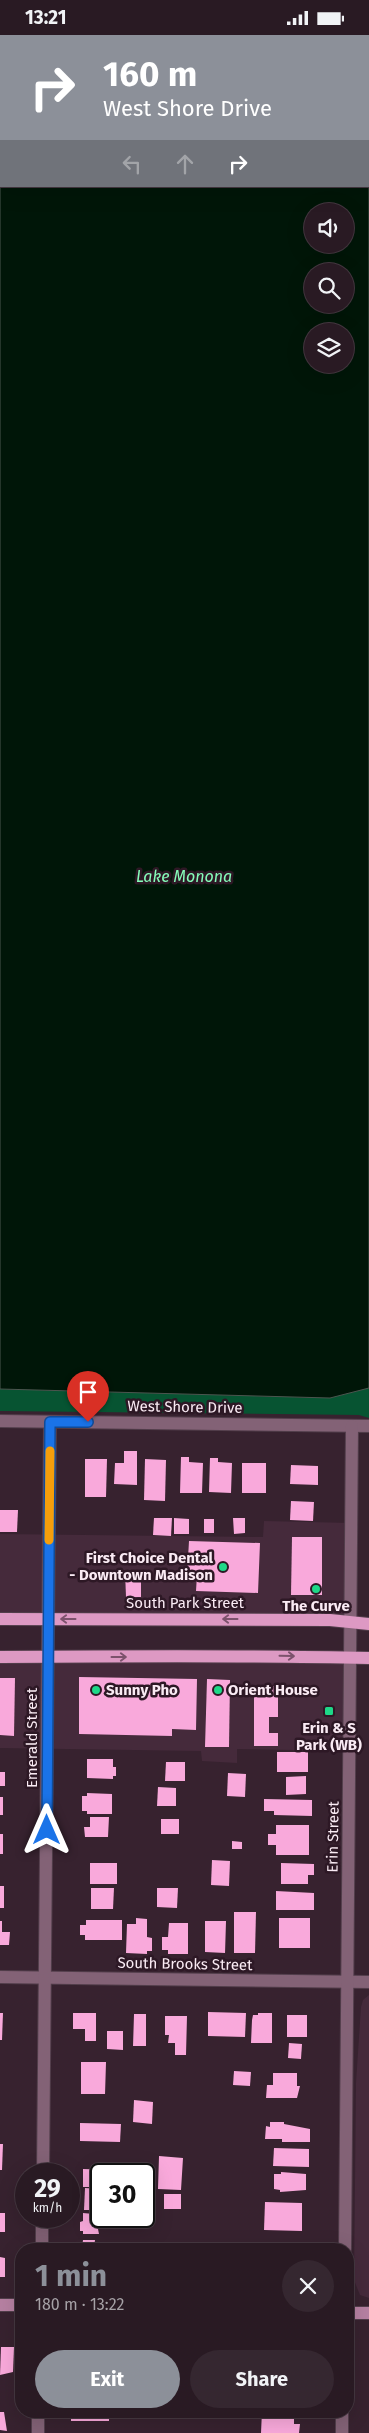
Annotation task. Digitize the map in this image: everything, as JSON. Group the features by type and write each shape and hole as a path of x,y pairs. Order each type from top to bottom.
{"main road":[{"name":"South Park Street","path":"0,1619 322,1620 369,1624"},
{"path":"0,1657 239,1655 369,1658"}],"street":[{"name":"West Shore Drive","path":"0,1421 369,1426"},
{"name":"Emerald Street","path":"43,2163 50,1422"},
{"name":"Erin Street","path":"346,2243 352,1426"},
{"name":"South Brooks Street","path":"0,1977 369,1982"},
{"path":"42,2228 42,2243"},
{"path":"0,2305 15,2305"},
{"path":"354,2313 369,2313"},
{"path":"38,2418 38,2433"},
{"path":"342,2418 342,2433"}],"shaded area":[{"path":"264,1521 352,1523 351,1623 0,1618 0,1534 263,1537"},
{"path":"0,1657 351,1658 350,1751 237,1749 237,1763 202,1761 201,1751 0,1748"},
{"path":"369,1995 369,2298 360,2295 354,2280 356,2083 361,2007 363,2000"}],"green space":[{"path":"369,1388 369,1418 359,1415 0,1411 0,1389 330,1398"}],"water":[{"name":"Lake Monona","path":"0,187 369,187 369,1388 330,1398 0,1389"}],"building":[{"path":"124,1451 137,1451 137,1485 114,1484 115,1463 124,1463"},
{"path":"181,1457 189,1457 189,1462 203,1463 202,1493 180,1493"},
{"path":"210,1458 218,1458 218,1462 232,1463 231,1493 209,1492"},
{"path":"85,1459 107,1459 106,1497 85,1497"},
{"path":"145,1459 166,1460 165,1501 144,1500"},
{"path":"242,1463 266,1463 266,1493 242,1493"},
{"path":"291,1465 318,1466 318,1485 290,1484"},
{"path":"291,1501 314,1502 313,1521 290,1520"},
{"path":"0,1510 18,1510 17,1532 0,1532"},
{"path":"154,1518 172,1518 171,1536 153,1535"},
{"path":"174,1518 189,1519 189,1534 174,1534"},
{"path":"233,1518 245,1518 245,1533 234,1534"},
{"path":"204,1519 214,1519 214,1533 204,1533"},
{"path":"292,1537 322,1537 322,1595 291,1595"},
{"name":"First Choice Dental - Downtown Madison","path":"189,1541 260,1543 258,1593 196,1591 197,1575 187,1575"},
{"path":"125,1571 141,1571 141,1597 126,1597"},
{"path":"79,1677 197,1679 196,1730 172,1729 172,1736 79,1734"},
{"path":"0,1678 15,1678 14,1736 0,1735"},
{"path":"207,1679 230,1680 229,1747 205,1747"},
{"path":"254,1686 278,1686 278,1717 269,1717 269,1733 278,1733 278,1746 254,1746"},
{"path":"277,1752 308,1752 308,1772 277,1772"},
{"path":"87,1759 113,1759 113,1767 116,1767 116,1776 113,1776 113,1779 87,1778"},
{"path":"166,1762 185,1762 185,1781 165,1781"},
{"path":"0,1772 5,1772 5,1786 0,1786"},
{"path":"228,1773 246,1774 245,1797 227,1796"},
{"path":"306,1776 306,1794 286,1795 286,1777"},
{"path":"158,1787 176,1788 176,1806 157,1806"},
{"path":"87,1793 112,1794 112,1814 87,1814 87,1811 82,1811 82,1796 87,1796"},
{"path":"0,1797 3,1797 3,1815 0,1815"},
{"path":"264,1799 312,1800 312,1816 274,1815 274,1811 264,1811"},
{"path":"90,1817 109,1817 108,1837 85,1837 84,1827 90,1827"},
{"path":"161,1819 179,1819 179,1834 161,1834"},
{"path":"276,1825 309,1825 309,1855 276,1855 276,1845 268,1845 268,1834 276,1834"},
{"path":"0,1834 3,1834 3,1854 0,1854"},
{"path":"232,1841 242,1842 242,1849 232,1849"},
{"path":"212,1860 230,1861 229,1886 211,1885"},
{"path":"90,1863 117,1863 117,1884 90,1884"},
{"path":"281,1863 314,1864 314,1875 308,1875 308,1884 281,1884"},
{"path":"0,1886 4,1886 4,1908 0,1908"},
{"path":"91,1888 114,1888 113,1909 91,1909"},
{"path":"157,1888 178,1888 177,1908 157,1907"},
{"path":"276,1891 314,1893 314,1910 276,1910"},
{"path":"234,1912 256,1912 255,1953 234,1953"},
{"path":"136,1918 147,1919 147,1937 152,1938 152,1951 147,1951 147,1954 126,1953 127,1924 136,1924"},
{"path":"279,1918 310,1918 310,1948 279,1948"},
{"path":"86,1920 122,1920 122,1940 85,1940 85,1935 80,1935 80,1925 86,1925"},
{"path":"0,1921 2,1921 2,1932 10,1932 9,1945 0,1945"},
{"path":"205,1921 226,1921 225,1953 205,1952"},
{"path":"169,1923 188,1923 188,1954 168,1954 168,1950 162,1950 162,1937 168,1937"},
{"path":"208,2012 246,2013 245,2037 208,2036"},
{"path":"0,2013 3,2013 2,2040 0,2040"},
{"path":"73,2013 96,2013 96,2041 85,2041 85,2029 73,2029"},
{"path":"258,2013 272,2013 272,2043 251,2043 253,2015 258,2015"},
{"path":"134,2014 146,2014 146,2046 133,2046"},
{"path":"287,2015 307,2015 307,2037 287,2037"},
{"path":"165,2016 187,2016 186,2055 175,2055 175,2043 168,2043 169,2035 165,2035"},
{"path":"107,2031 123,2031 123,2050 107,2049"},
{"path":"289,2043 302,2044 301,2059 288,2058"},
{"path":"81,2062 106,2062 105,2094 81,2094"},
{"path":"234,2071 251,2072 250,2086 233,2085"},
{"path":"273,2073 297,2073 297,2086 300,2086 297,2098 266,2098 267,2085 273,2085"},
{"path":"134,2100 153,2102 152,2124 133,2122"},
{"path":"270,2122 284,2122 284,2124 310,2129 310,2142 282,2142 282,2139 265,2139 266,2126 270,2127"},
{"path":"80,2123 121,2124 120,2142 80,2141"},
{"path":"0,2144 3,2144 2,2170 0,2170"},
{"path":"274,2148 309,2149 309,2167 273,2166"},
{"path":"159,2156 183,2158 181,2190 158,2189"},
{"path":"83,2169 90,2169 90,2187 83,2187"},
{"path":"281,2172 306,2174 306,2190 280,2192 280,2190 274,2189 274,2174 281,2174"},
{"path":"85,2188 90,2188 90,2210 84,2210"},
{"path":"164,2194 181,2194 181,2209 164,2209"},
{"path":"265,2202 302,2203 302,2231 264,2230"},
{"path":"0,2213 5,2213 5,2232 0,2232"},
{"path":"83,2213 90,2214 90,2228 116,2228 98,2229 99,2234 83,2234 83,2231 80,2231 80,2222 83,2221"},
{"path":"83,2240 95,2240 95,2243 83,2243"},
{"path":"0,2257 5,2258 5,2277 0,2277"},
{"path":"1,2347 14,2347 13,2372 0,2375"},
{"path":"0,2412 4,2412 7,2431 0,2430"},
{"path":"71,2418 109,2418 109,2421 71,2421"},
{"path":"262,2418 294,2418 294,2424 300,2424 299,2433 261,2433"}],"slow traffic":[{"path":"49,1540 50,1451"}],"place":[{"name":"First Choice Dental - Downtown Madison","path":"223,1567"},
{"name":"The Curve","path":"316,1589"},
{"name":"Sunny Pho","path":"96,1690"},
{"name":"Orient House","path":"218,1690"},
{"name":"Erin & S Park (WB)","path":"329,1711"}],"route":[{"path":"47,1830 50,1422 88,1422"}]}
